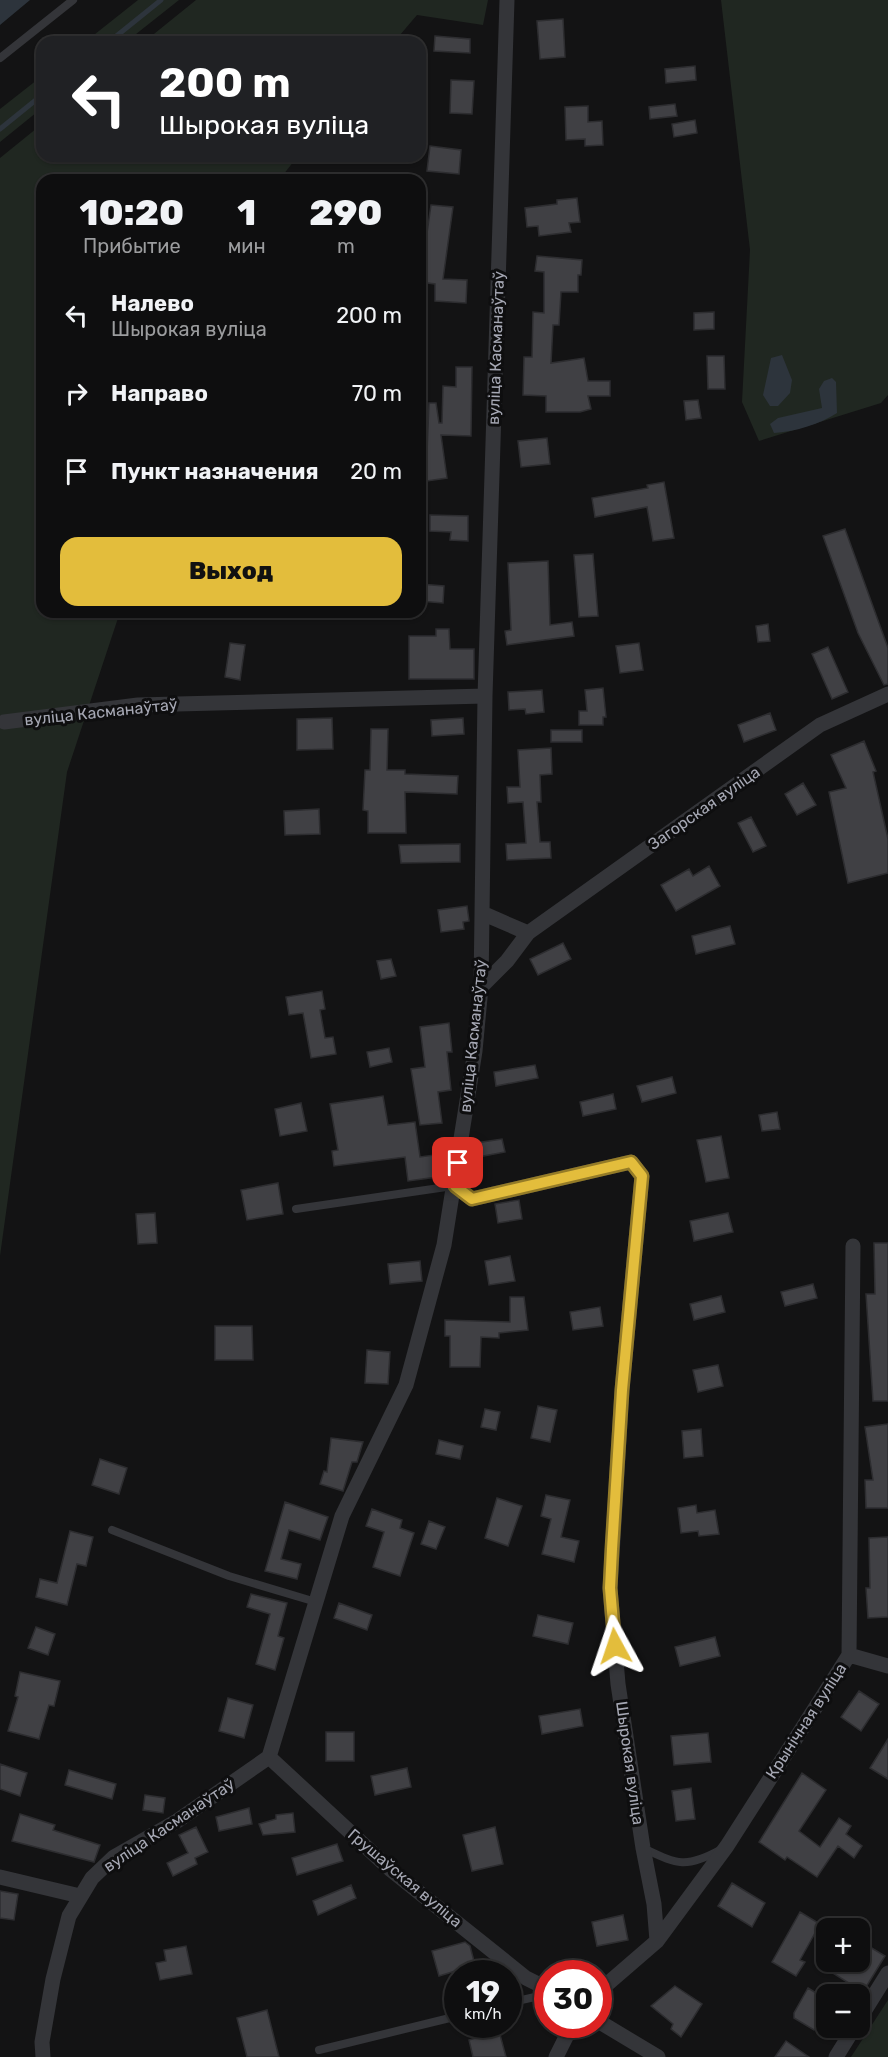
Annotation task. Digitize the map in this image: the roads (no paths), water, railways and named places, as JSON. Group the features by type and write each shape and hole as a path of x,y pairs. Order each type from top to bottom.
{"street":[{"name":"вуліца Касманаўтаў","path":"43,2057 42,2042 53,1979 69,1916 92,1878 114,1857 177,1821 269,1757 342,1516 406,1385 444,1245 475,1051 481,987 486,696 507,0"},
{"name":"Загорская вуліца","path":"481,987 507,961 528,933 820,725 888,694"},
{"name":"вуліца Касманаўтаў","path":"4,723 138,705 486,696"},
{"path":"483,913 528,933"},
{"name":"Шырокая вуліца","path":"455,1186 472,1199 631,1162 642,1176 622,1390 610,1588 618,1684 643,1848 654,1904 657,1941"},
{"name":"Крынічная вуліца","path":"612,1980 657,1941 727,1846 849,1655 853,1246"},
{"path":"849,1655 888,1666"},
{"name":"Грушаўская вуліца","path":"269,1757 391,1870 534,1983"},
{"path":"0,1877 80,1896"},
{"path":"870,2002 888,1972"},
{"path":"612,2029 658,2057"},
{"path":"556,2057 566,2038"},
{"path":"836,2057 848,2038"}],"lane":[{"path":"0,58 72,0"},
{"path":"297,1209 455,1186"},
{"path":"112,1530 229,1576 316,1602"},
{"path":"643,1848 684,1864 704,1858 727,1846"},
{"path":"319,2050 444,2019"}],"waterway":[{"path":"116,36 161,0"},
{"path":"0,129 36,100"}]}
